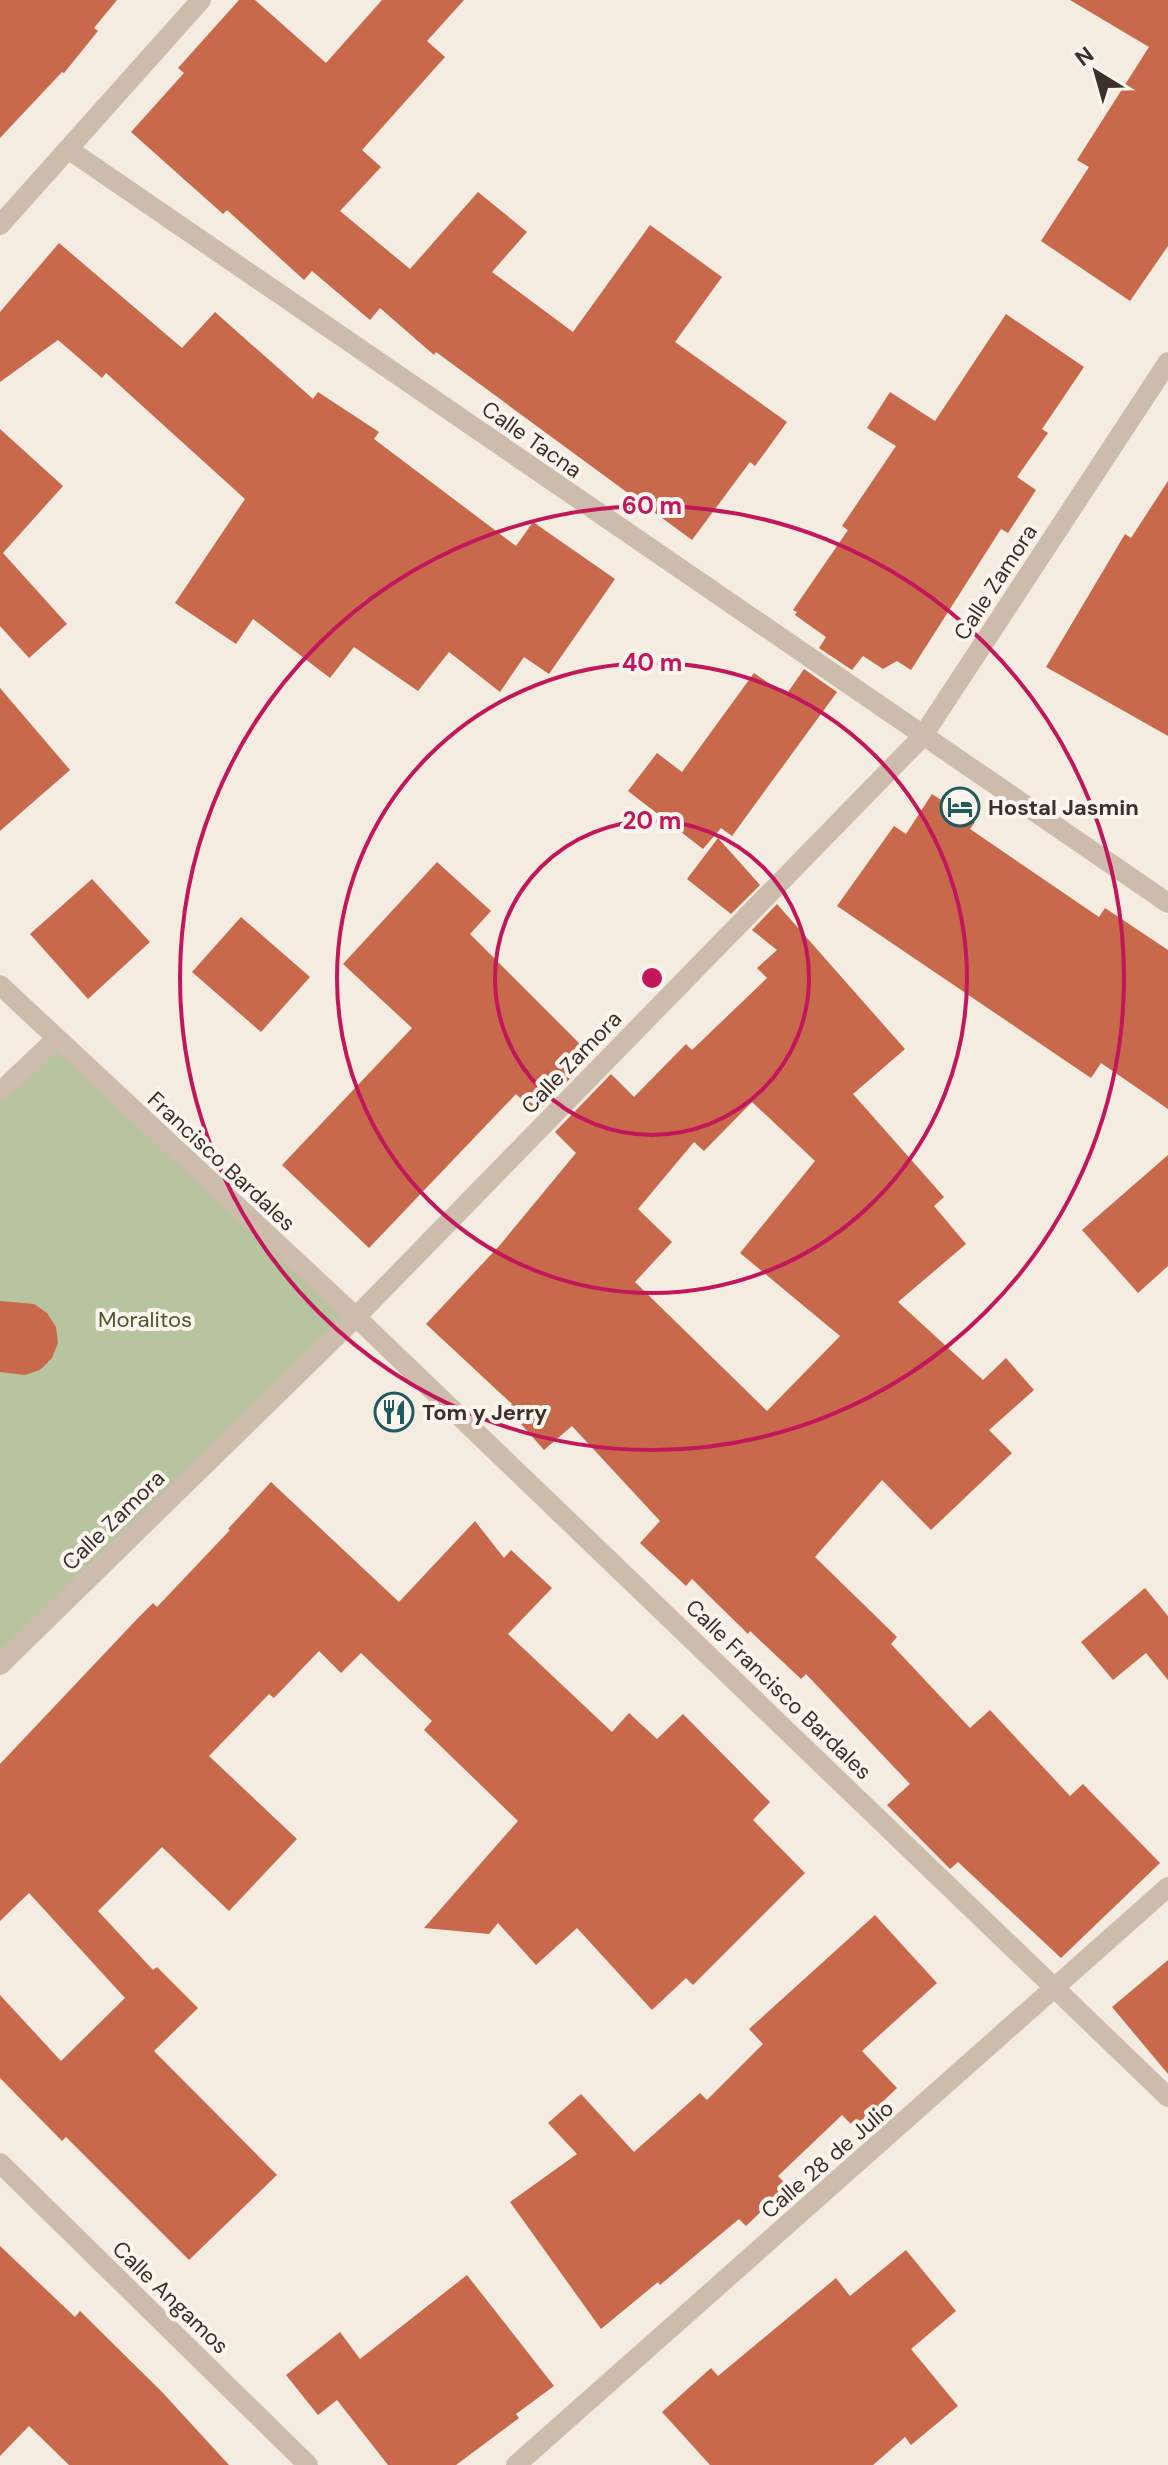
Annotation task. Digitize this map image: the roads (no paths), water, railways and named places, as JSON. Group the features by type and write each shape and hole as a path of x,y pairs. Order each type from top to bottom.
{"street":[{"path":"0,225 201,0"},
{"name":"Calle Tacna","path":"68,149 1168,903"},
{"name":"Calle Zamora","path":"0,1665 356,1317 922,737 1168,362"},
{"path":"0,985 56,1039 0,1092"},
{"name":"Francisco Bardales","path":"56,1039 356,1317"},
{"name":"Calle Francisco Bardales","path":"356,1317 1168,2097"},
{"name":"Calle 28 de Julio","path":"516,2465 1168,1887"},
{"name":"Calle Angamos","path":"0,2163 308,2465"}],"place":[{"name":"Hostal Jasmin","path":"960,807"},
{"name":"Tom y Jerry","path":"394,1412"}],"park label":[{"name":"Moralitos","path":"145,1319"}]}
